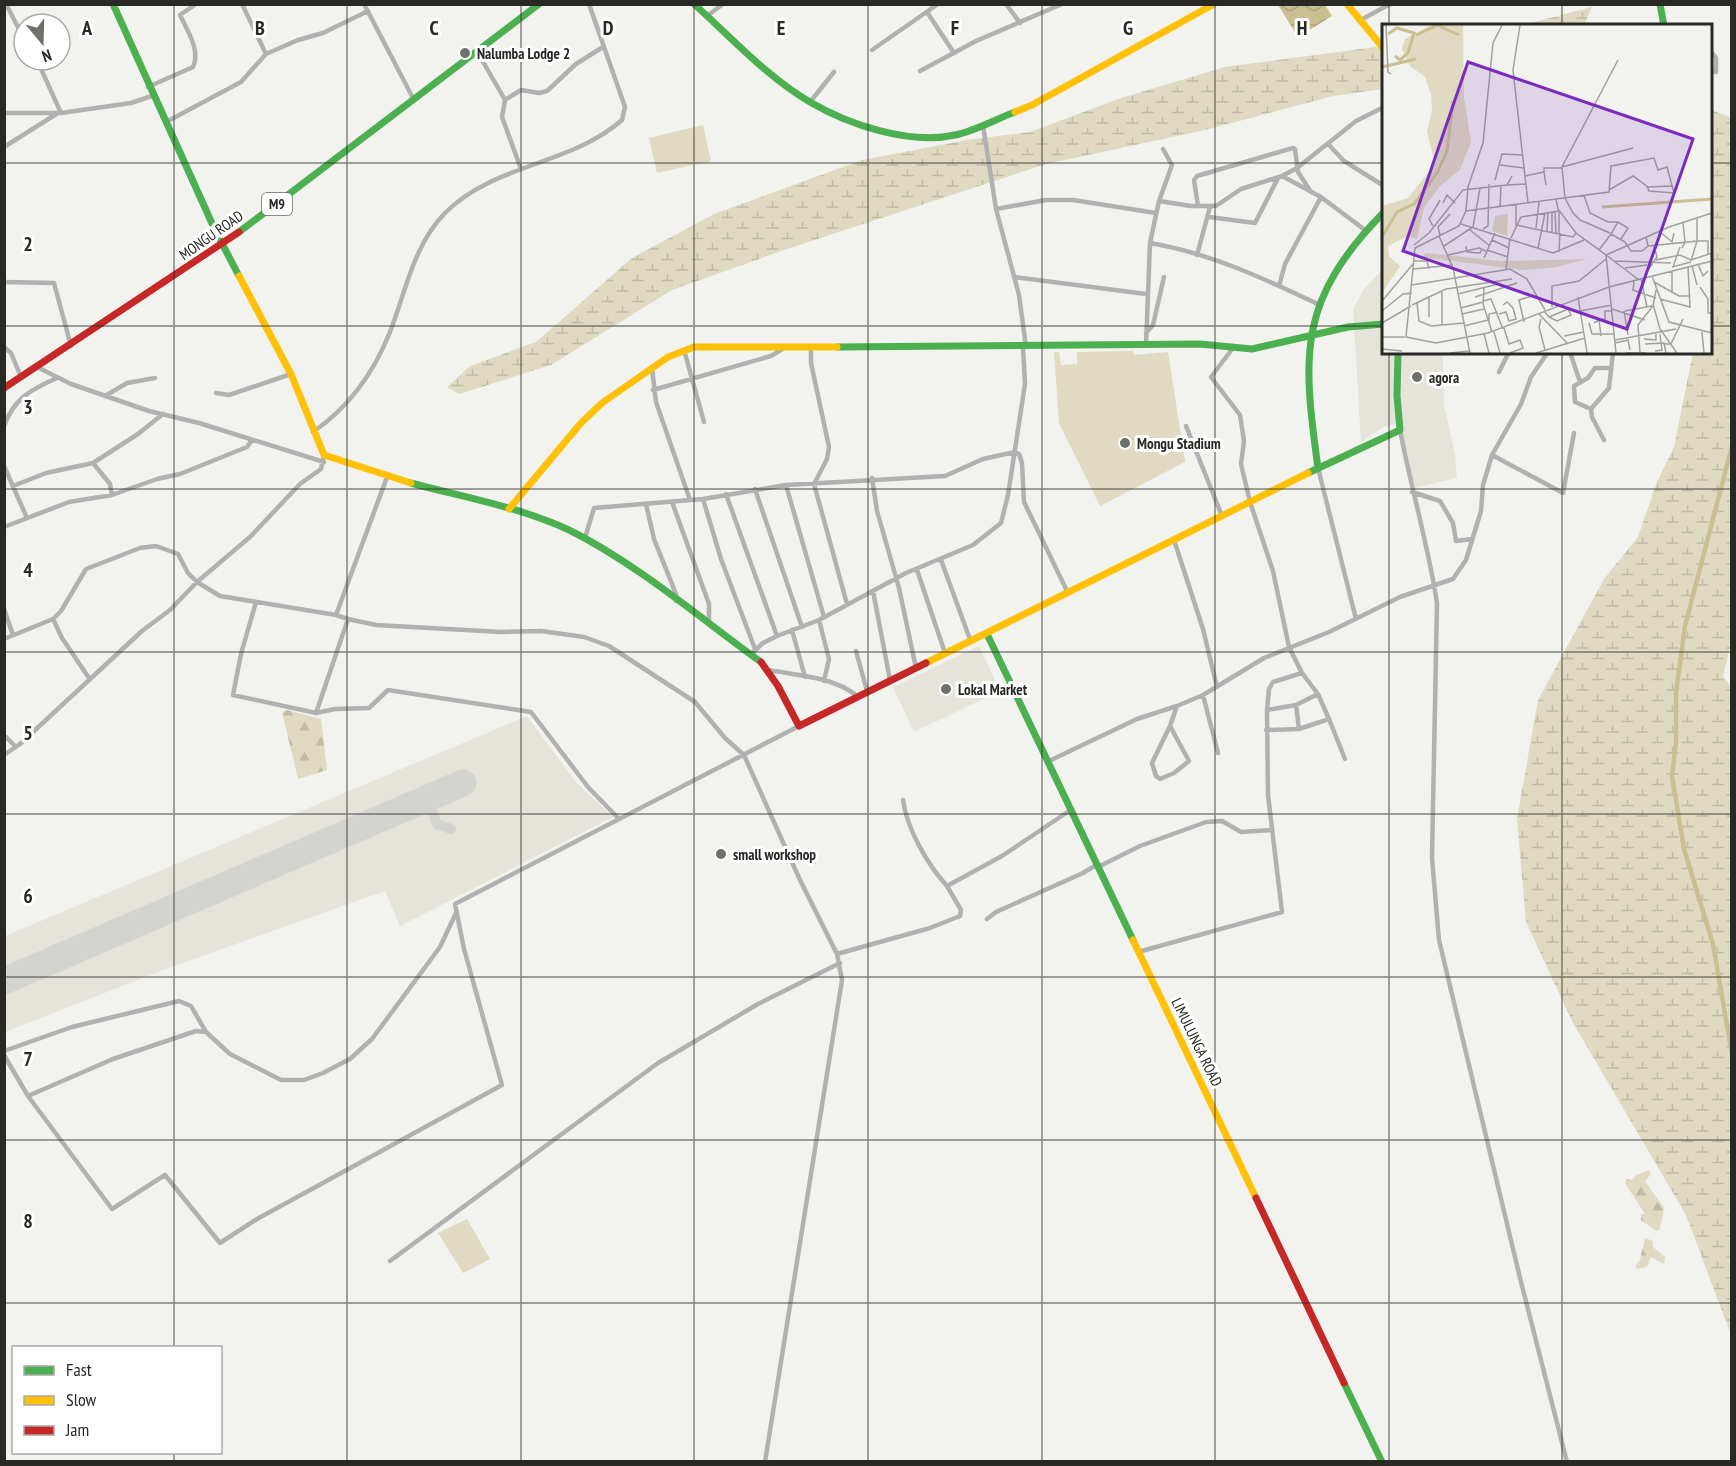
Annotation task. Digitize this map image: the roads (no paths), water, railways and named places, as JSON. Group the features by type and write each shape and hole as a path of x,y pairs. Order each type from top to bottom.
{"main road":[{"path":"113,4 148,87 223,245 291,374 324,458 509,509 585,538 618,559 676,602 753,652 768,670 798,726 987,634 1173,539 1400,430 1397,396 1398,354"},
{"name":"MONGU ROAD","path":"4,388 223,245 478,53 539,4"},
{"path":"694,4 758,62 810,102 882,133 908,138 956,135 1032,105 1214,4"},
{"path":"1347,4 1382,48"},
{"path":"1660,4 1664,24"},
{"path":"1318,468 1311,398 1310,336 1320,305 1342,260 1365,230 1382,213"},
{"path":"509,509 590,414 652,367 684,350 706,346 811,348 1200,344 1233,348 1272,346 1348,327 1382,324"},
{"name":"LIMULUNGA ROAD","path":"987,634 1382,1461"}],"street":[{"path":"148,87 193,67 194,49 180,15 196,4"},
{"path":"242,4 266,54"},
{"path":"364,4 414,100"},
{"path":"313,432 328,422 360,387 377,360 427,234 455,204 485,185 573,150 622,120 625,107 589,4"},
{"path":"707,16 723,4"},
{"path":"872,50 938,4"},
{"path":"1006,4 1020,23"},
{"path":"920,71 998,31 1062,4"},
{"path":"1359,21 1390,4"},
{"path":"165,123 241,82 266,54 298,40 323,33 368,11"},
{"path":"927,12 954,53"},
{"path":"505,100 521,90 539,93 547,91 576,64 603,47"},
{"path":"478,53 505,100 502,117 521,169"},
{"path":"1712,54 1716,61 1716,72 1712,71"},
{"path":"42,72 60,113"},
{"path":"810,102 834,72"},
{"path":"4,113 60,113 131,103 153,96"},
{"path":"1159,201 1210,207 1221,204 1241,189 1280,177 1297,168 1356,121 1382,108"},
{"path":"4,147 60,113"},
{"path":"703,499 753,652 777,636 822,619 897,578 983,539 1001,523 1008,495 1025,384 1024,347 1014,277 996,209 983,125"},
{"path":"1329,144 1354,168 1382,185"},
{"path":"1146,345 1146,294 1150,243 1159,201 1172,165 1172,160 1163,148"},
{"path":"1198,206 1194,180 1202,174 1294,148 1297,168 1311,192"},
{"path":"1280,177 1321,197 1365,230"},
{"path":"1209,217 1255,223 1280,177"},
{"path":"1279,286 1285,264 1321,197"},
{"path":"996,209 1046,200 1073,200 1156,213"},
{"path":"1221,204 1221,217"},
{"path":"1197,255 1210,207"},
{"path":"1150,243 1173,247 1231,264 1320,305"},
{"path":"1014,277 1146,294"},
{"path":"1146,333 1153,325 1164,277"},
{"path":"4,282 54,283 71,346"},
{"path":"4,347 10,353 21,377"},
{"path":"653,390 771,356 784,348"},
{"path":"811,348 811,363 829,447 827,459 814,484 847,604"},
{"path":"1233,348 1211,377 1240,416 1244,441 1240,459 1250,502 1270,562 1289,647 1302,673 1318,694 1345,759"},
{"path":"684,350 704,422"},
{"path":"1499,372 1508,354"},
{"path":"1048,761 1137,719 1203,695 1245,668 1289,647 1356,620 1400,597 1453,579 1464,565 1481,511 1483,485 1492,455 1521,405 1530,377 1547,354"},
{"path":"1571,354 1580,382"},
{"path":"1591,409 1609,388 1613,354"},
{"path":"4,755 16,747 89,678 170,610 197,582 250,537 300,484 321,470 324,458 252,440 104,396 57,378 37,367"},
{"path":"652,367 653,390 690,500"},
{"path":"1604,440 1591,409 1574,400 1574,387 1588,378 1595,368 1610,368"},
{"path":"216,393 229,395 291,374"},
{"path":"4,426 19,398 57,378"},
{"path":"104,396 127,383 155,378"},
{"path":"13,486 46,473 93,463 138,434 163,414"},
{"path":"1186,426 1222,516"},
{"path":"1400,430 1412,492 1426,538 1437,603 1432,858 1439,940 1520,1278 1568,1461"},
{"path":"1492,455 1563,493 1574,434"},
{"path":"4,527 69,502 112,495 157,479 192,470 247,447 252,440"},
{"path":"585,538 594,508 703,499 786,485 872,478 945,476 983,459 1015,452 1019,454 1022,463 1024,502 1068,593"},
{"path":"93,463 110,484 112,495"},
{"path":"4,466 27,519"},
{"path":"1318,468 1356,620"},
{"path":"336,615 387,477"},
{"path":"872,478 877,511 897,578 916,668"},
{"path":"786,485 822,619 829,659 824,681"},
{"path":"755,489 802,627"},
{"path":"1412,492 1440,501 1453,524 1455,541 1472,539"},
{"path":"726,494 777,636"},
{"path":"672,502 709,604 709,623"},
{"path":"646,504 654,539 676,594 676,602"},
{"path":"1173,539 1203,629 1217,687"},
{"path":"4,639 53,619 61,611 86,569 140,548 163,547 178,554 188,573 197,582 220,596 336,615 376,626 501,632 541,631 584,637 604,644 653,672 695,702 725,738 744,756 800,880 837,954 842,980 765,1461"},
{"path":"941,560 970,642"},
{"path":"917,570 945,653"},
{"path":"873,591 890,680"},
{"path":"256,602 239,662 233,695 316,713 335,709 369,708 388,690 531,712 588,787 619,819"},
{"path":"4,609 13,635"},
{"path":"53,619 62,638 89,678"},
{"path":"316,713 348,619"},
{"path":"792,630 805,677"},
{"path":"856,651 867,691"},
{"path":"768,670 824,681 857,696"},
{"path":"1138,952 1282,912 1268,795 1267,710 1270,685 1302,673"},
{"path":"1267,710 1296,705 1318,694"},
{"path":"1203,695 1218,753"},
{"path":"1296,705 1299,729"},
{"path":"1170,726 1189,761 1174,773 1160,779 1156,776 1152,763 1177,706"},
{"path":"1266,730 1299,729 1329,719"},
{"path":"456,913 440,947 372,1039 350,1059 323,1073 297,1081 281,1080 230,1054 206,1032 191,1006 179,1001 72,1027 4,1053 28,1096 112,1209 165,1174 220,1243 257,1219 502,1085 455,904 798,726"},
{"path":"4,735 16,747"},
{"path":"837,954 930,928 960,916 961,910 947,886 935,872 915,836 904,813 903,800"},
{"path":"947,886 1002,856 1072,809"},
{"path":"987,919 996,912 1140,846 1206,822 1222,821 1241,832 1272,830"},
{"path":"390,1261 658,1063 758,1004 840,963"},
{"path":"28,1096 134,1050 196,1031 206,1032"}],"water":[{"path":"1278,5 1325,5 1332,16 1298,37"}],"waterway":[{"path":"1732,446 1685,626 1676,693 1676,742 1672,776 1684,849 1713,944 1732,1054"}],"place":[{"name":"Nalumba Lodge 2","path":"465,53"},
{"name":"agora","path":"1417,377"},
{"name":"Mongu Stadium","path":"1125,443"},
{"name":"Lokal Market","path":"946,689"},
{"name":"small workshop","path":"721,854"}]}
